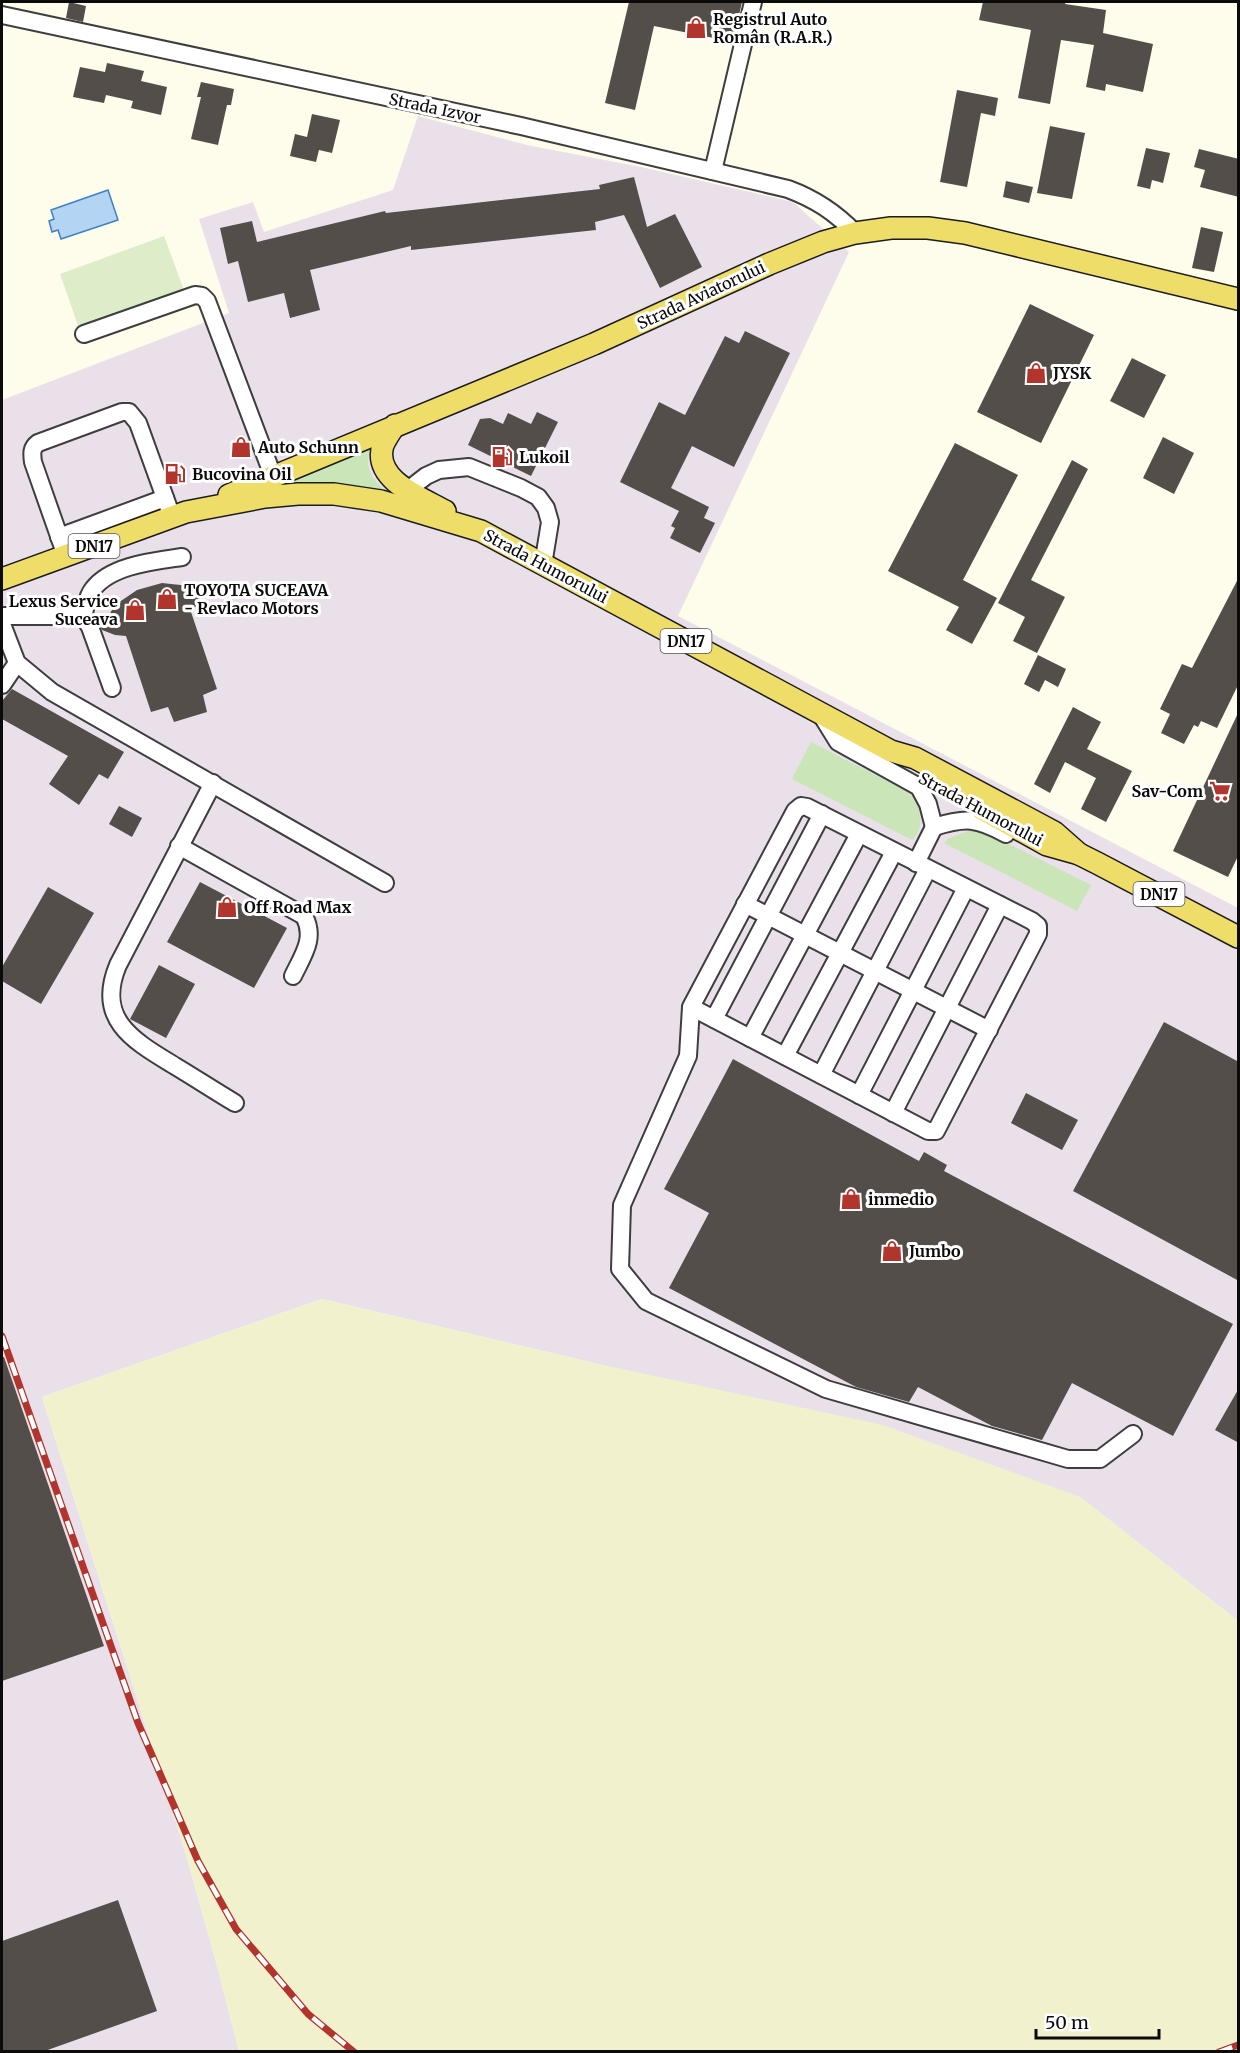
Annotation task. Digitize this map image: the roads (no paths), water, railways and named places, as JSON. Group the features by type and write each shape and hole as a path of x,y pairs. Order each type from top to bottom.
{"main road":[{"name":"Strada Aviatorului","path":"175,509 273,476 594,344 770,264 823,242 855,233 891,228 928,228 965,233 1239,298"},
{"path":"395,425 383,446 383,465 393,479 408,490 481,531"},
{"name":"Strada Humorului","path":"2,579 62,546 175,509 273,496 334,494 381,501 481,531 891,751 915,758 1054,832 1078,854"},
{"name":"Strada Humorului","path":"891,751 914,772 1047,845 1078,854 1239,937"}],"street":[{"path":"713,171 753,2"},
{"name":"Strada Izvor","path":"2,15 521,126 788,189 831,211 855,233"},
{"path":"84,334 195,295 202,296 207,301 273,476"},
{"path":"62,546 33,462 34,446 122,412 132,415 138,423 175,509"},
{"path":"408,490 426,476 439,470 469,467 538,497 546,508 550,522 543,565"},
{"path":"112,688 84,616 93,588 114,572 146,562 182,557"},
{"path":"2,616 84,616"},
{"path":"2,624 16,663 52,692 385,883"},
{"path":"2,685 16,663"},
{"path":"819,712 838,742 919,787 928,804 934,827 922,866 875,971 821,1075"},
{"path":"213,783 114,975 112,998 122,1027 135,1041 235,1103"},
{"path":"691,1007 928,1131 936,1131 1038,934 1038,926 822,814 801,806 795,810 691,1007 688,1056 622,1205 620,1269 646,1301 826,1389 1068,1459 1100,1459 1133,1434"},
{"path":"714,1019 822,814"},
{"path":"934,827 955,821 975,820 1025,844 1047,845"},
{"path":"750,1038 859,834"},
{"path":"179,846 304,916 310,928 309,941 293,976"},
{"path":"785,1056 894,852"},
{"path":"859,1095 966,888"},
{"path":"745,904 989,1030"},
{"path":"893,1113 1000,906"}],"water":[{"path":"108,190 118,220 61,239 58,230 52,232 49,221 54,219 51,210"}],"railway":[{"path":"2,1336 138,1723 198,1861 236,1929 308,2014 354,2052"},
{"path":"1219,2052 1238,2045"}],"place":[{"name":"Registrul Auto Român (R.A.R.)","path":"696,28"},
{"name":"JYSK","path":"1036,373"},
{"name":"Auto Schunn","path":"241,447"},
{"name":"Lukoil","path":"502,457"},
{"name":"Bucovina Oil","path":"175,474"},
{"name":"TOYOTA SUCEAVA - Revlaco Motors","path":"167,599"},
{"name":"Lexus Service Suceava","path":"135,610"},
{"name":"Sav-Com","path":"1220,791"},
{"name":"Off Road Max","path":"227,907"},
{"name":"inmedio","path":"851,1199"},
{"name":"Jumbo","path":"892,1251"}]}
